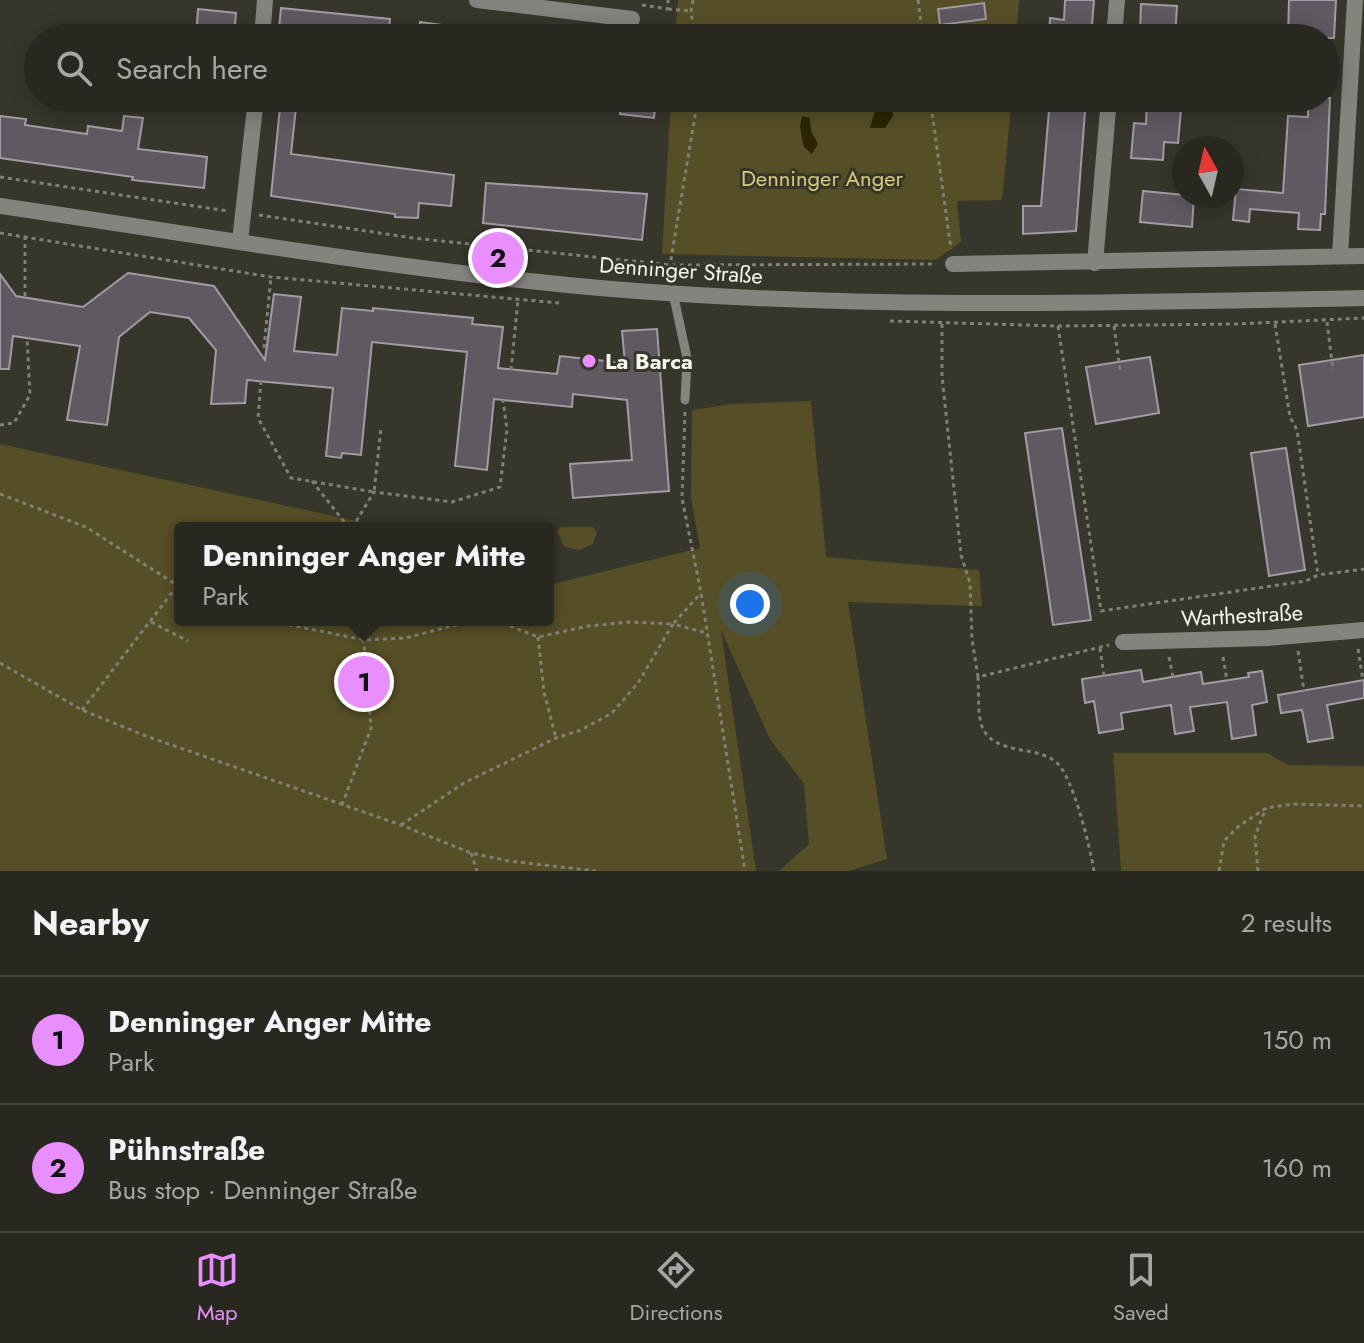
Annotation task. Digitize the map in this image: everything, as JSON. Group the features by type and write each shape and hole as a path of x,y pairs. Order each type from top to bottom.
{"street":[{"path":"263,24 265,0"},
{"path":"477,0 633,12"},
{"path":"1115,24 1117,0"},
{"path":"1340,256 1355,0"},
{"path":"240,241 254,112"},
{"path":"1095,263 1108,112"},
{"name":"Denninger Straße","path":"0,206 456,272 673,293 815,300 1015,303 1364,298"},
{"path":"953,264 1364,256"},
{"name":"Warthestraße","path":"1123,642 1360,630"}],"lane":[{"path":"673,293 687,358 685,400"}],"path":[{"path":"668,0 668,9"},
{"path":"693,0 693,24"},
{"path":"918,0 921,24"},
{"path":"633,12 691,11"},
{"path":"673,293 670,265 696,112"},
{"path":"932,112 953,264"},
{"name":"Denninger Straße","path":"0,177 413,238 670,265 953,264"},
{"path":"25,236 25,298"},
{"path":"264,348 271,277"},
{"path":"511,370 518,300"},
{"path":"1327,320 1333,370"},
{"path":"1275,322 1290,417 1297,430 1318,575"},
{"path":"942,323 942,376 961,555 970,583 972,639 983,733 1003,747 1039,753 1055,761 1065,771 1073,789 1094,871"},
{"path":"1058,326 1101,611 1306,581 1318,575 1364,569"},
{"path":"1114,326 1120,370"},
{"path":"0,425 14,423 30,395 27,338"},
{"path":"261,381 258,418 291,478 452,502 500,487 507,429 503,400"},
{"path":"685,400 682,498 701,593 745,871"},
{"path":"354,522 374,492 381,428"},
{"path":"312,481 345,522"},
{"path":"0,494 86,527 174,583"},
{"path":"82,710 174,591"},
{"path":"401,825 464,783 612,713 638,683 673,624 701,593"},
{"path":"151,622 188,641"},
{"path":"510,626 538,637 588,626 630,622 673,624 707,633"},
{"path":"295,626 365,640 406,638 451,626"},
{"path":"342,805 371,728 363,626"},
{"path":"1360,630 1363,681"},
{"path":"1295,635 1304,691"},
{"path":"538,637 544,692 556,738"},
{"path":"1220,639 1227,681"},
{"path":"978,677 1123,642"},
{"path":"1100,648 1104,676"},
{"path":"0,663 82,710 146,736 401,825 471,853 509,861 596,871"},
{"path":"1219,871 1224,841 1239,826 1266,808 1293,804 1364,806"},
{"path":"1258,871 1255,836 1266,808"},
{"path":"471,853 477,871"}],"green space":[{"path":"678,0 1019,0 1017,24 676,24"},
{"name":"Denninger Anger","path":"670,112 1011,112 1002,200 957,201 961,242 935,260 662,254"},
{"path":"811,401 826,557 979,570 982,606 848,602 887,859 849,871 779,871 809,844 804,784 770,739 721,630 756,871 0,871 0,444 361,522 174,522 174,626 554,626 554,584 700,548 691,497 692,410 732,404"},
{"path":"561,527 593,527 597,533 593,544 579,550 564,547 557,531"},
{"path":"1113,753 1267,753 1288,765 1364,766 1364,871 1121,871"}],"shaded area":[{"path":"874,112 893,112 885,128 870,128"},
{"path":"802,116 810,118 811,131 818,144 812,154 804,147 800,127"}],"building":[{"path":"1065,0 1094,0 1092,24 1050,24 1050,18 1064,20"},
{"path":"1289,0 1336,0 1335,24 1288,24"},
{"path":"984,3 986,19 940,24 938,9"},
{"path":"1141,4 1177,6 1176,24 1140,24"},
{"path":"281,8 390,19 389,24 279,24"},
{"path":"198,9 236,13 235,24 197,24"},
{"path":"280,112 296,112 291,154 454,175 451,206 419,203 418,218 395,217 395,214 271,196"},
{"path":"620,112 655,112 654,118"},
{"path":"1049,112 1085,112 1076,231 1023,234 1023,206 1041,206"},
{"path":"1146,112 1181,112 1179,136 1172,136 1172,143 1164,142 1163,160 1131,158 1134,123 1146,124"},
{"path":"1308,112 1329,112 1325,214 1321,214 1320,230 1298,229 1299,213 1250,209 1249,222 1233,220 1234,208 1244,208 1244,190 1283,193 1288,116 1308,117"},
{"path":"0,116 26,119 25,125 87,134 88,126 122,131 124,116 143,118 138,149 207,157 204,188 132,180 133,177 0,158"},
{"path":"486,183 647,194 642,240 483,223"},
{"path":"1143,191 1172,194 1172,208 1193,208 1192,227 1140,222"},
{"path":"128,273 214,286 265,360 274,294 301,297 294,351 337,355 342,308 473,318 472,324 503,327 498,368 557,374 560,356 625,363 622,331 657,329 669,491 573,498 570,464 632,460 627,400 573,394 572,407 494,399 487,470 455,466 467,352 372,342 361,455 342,453 341,458 326,456 333,388 247,380 245,403 211,404 216,350 189,318 150,312 119,337 107,425 67,420 80,346 13,336 9,369 0,369 0,274 16,296 83,307"},
{"path":"1364,355 1364,417 1308,426 1299,365"},
{"path":"1150,357 1159,413 1096,424 1086,367"},
{"path":"1062,428 1091,620 1053,625 1025,433"},
{"path":"1286,448 1305,570 1269,576 1251,453"},
{"path":"1141,670 1143,682 1201,672 1203,684 1249,677 1248,673 1262,671 1267,702 1252,705 1256,735 1232,739 1227,702 1190,707 1194,731 1175,734 1171,705 1121,713 1123,729 1099,733 1094,701 1085,703 1082,679"},
{"path":"1364,680 1364,698 1327,705 1333,738 1308,742 1302,710 1281,713 1278,695"}],"place":[{"name":"Pühnstraße","path":"498,258"},
{"name":"La Barca","path":"589,361"},
{"name":"Denninger Anger Mitte","path":"364,682"}]}
